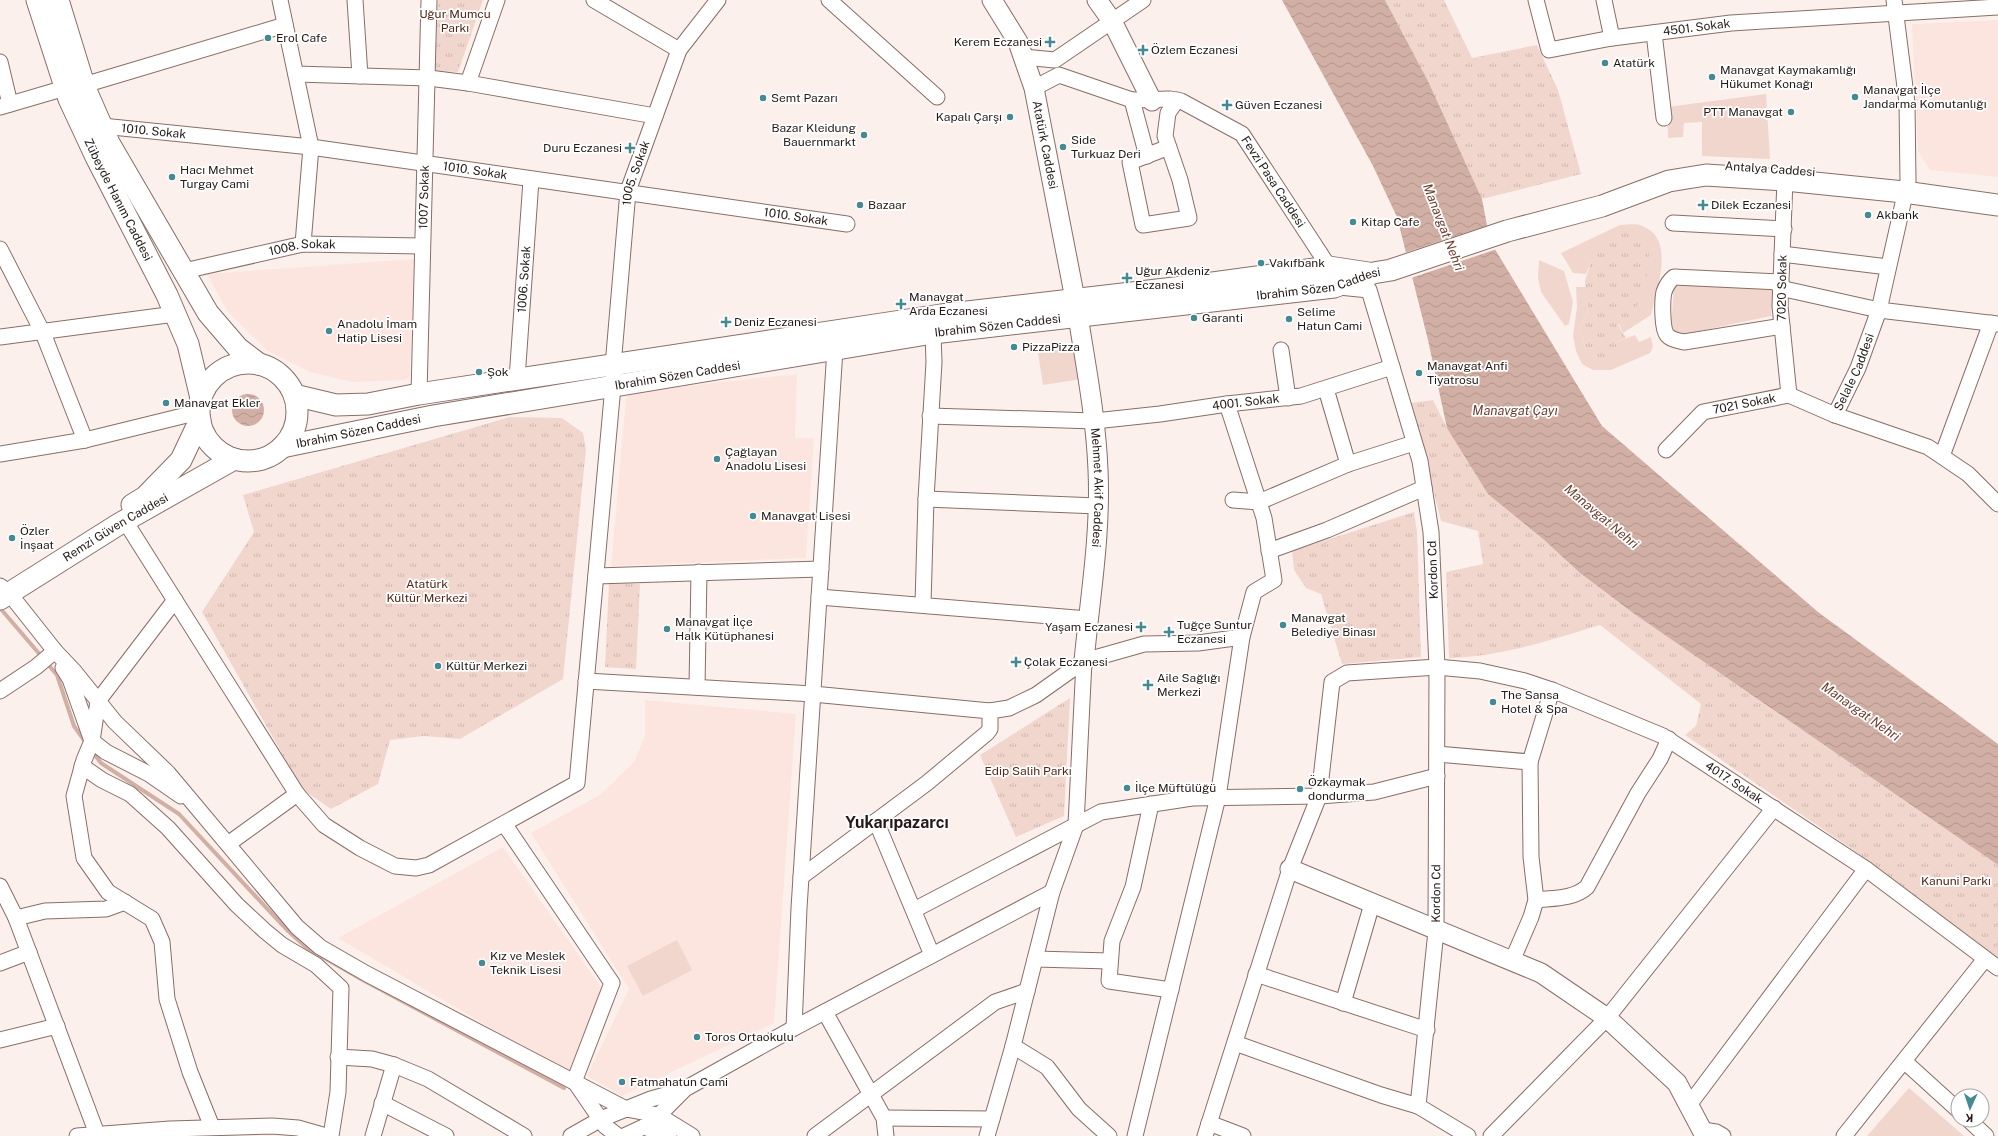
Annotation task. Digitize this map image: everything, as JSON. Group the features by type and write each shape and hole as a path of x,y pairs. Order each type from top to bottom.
{"main road":[{"name":"Zübeyde Hanım Caddesi","path":"37,0 75,86 102,126 109,143 184,271 193,290 208,313 238,348 259,364"},
{"name":"Zübeyde Hanım Caddesi","path":"59,0 75,86 96,157 175,314 188,344 200,410"},
{"name":"Antalya Caddesi","path":"1551,219 1667,173 1701,165 1778,169 1906,186 1998,205"},
{"name":"Antalya Caddesi","path":"1507,231 1596,208 1669,181 1706,175 1998,191"},
{"name":"Ibrahim Sözen Caddesi","path":"282,447 433,416 613,376 927,317 1076,307 1382,272 1507,231"},
{"name":"Ibrahim Sözen Caddesi","path":"294,395 336,405 368,404 419,394 517,380 613,376 835,350 1076,307"},
{"path":"244,363 259,364 274,370 286,381 294,395 297,406 296,423 290,439 272,455 260,460 247,461 234,459 223,454 213,446 205,436 200,410 207,385 217,374 230,367 244,363"},
{"name":"Remzi Güven Caddesi","path":"2,592 145,497 181,460 200,410"},
{"name":"Remzi Güven Caddesi","path":"2,592 234,459"}],"street":[{"path":"280,0 311,147 303,244"},
{"path":"355,0 360,76"},
{"name":"1007 Sokak","path":"419,394 429,0"},
{"path":"468,83 497,0"},
{"path":"595,0 679,50"},
{"name":"1005. Sokak","path":"505,825 577,783 628,191 679,50 718,0"},
{"name":"Atatürk Caddesi","path":"992,0 1018,42 1034,88 1076,307"},
{"path":"1097,0 1112,21 1152,101"},
{"path":"1024,56 1055,60 1144,0"},
{"name":"4501. Sokak","path":"1536,0 1549,50 1612,38 1895,6 1998,7"},
{"path":"1604,0 1612,38"},
{"path":"838,3 937,97"},
{"name":"Selale Caddesi","path":"1895,6 1907,103 1906,186 1879,310 1858,368 1835,415 1928,447 1968,474 1998,504"},
{"path":"0,62 5,106 285,25"},
{"path":"1654,33 1664,118"},
{"path":"296,74 427,78 468,83 655,116"},
{"name":"Fevzi Pasa Caddesi","path":"1034,88 1059,75 1132,100 1177,100 1242,134 1332,277"},
{"path":"1132,100 1147,156"},
{"path":"1169,147 1130,162 1143,224 1189,218 1180,180 1169,147 1165,136 1168,113 1177,100"},
{"name":"1010. Sokak","path":"102,126 311,147 531,180 628,191 847,224"},
{"name":"1006. Sokak","path":"517,380 531,180"},
{"name":"7020 Sokak","path":"1785,180 1781,285 1782,326 1789,395"},
{"path":"1673,223 1784,229"},
{"name":"1008. Sokak","path":"184,271 303,244 422,246"},
{"path":"0,249 43,333 85,440"},
{"path":"1782,254 1888,267"},
{"name":"Kordon Cd","path":"1332,277 1369,290 1420,461 1431,532 1437,667 1436,931 1418,1106"},
{"path":"1782,326 1684,342 1672,339 1667,335 1664,327 1664,292 1669,281 1674,277 1781,285 1879,310 1994,323 1942,456"},
{"name":"Mehmet Akif Caddesi","path":"1076,307 1095,421 1098,506 1096,555 1084,661"},
{"path":"0,337 43,333 175,314"},
{"path":"923,604 926,499 934,362 933,333"},
{"path":"794,1028 801,877 835,350"},
{"path":"1280,350 1288,398"},
{"name":"4001. Sokak","path":"930,416 1095,421 1301,396 1392,367"},
{"path":"1326,388 1348,464"},
{"path":"1789,395 1835,415"},
{"name":"7021 Sokak","path":"1666,450 1703,412 1789,395"},
{"path":"1134,1136 1218,797 1232,714 1242,637 1254,592 1274,580 1264,518 1227,404"},
{"path":"0,454 85,440 200,410"},
{"path":"1233,500 1259,502 1348,464 1414,442"},
{"path":"1270,551 1328,530 1424,488"},
{"path":"926,499 1098,506"},
{"path":"125,521 297,794 324,825 367,851 395,866 404,868 429,865 505,825 612,983 575,1082"},
{"path":"596,576 821,569"},
{"path":"697,687 698,572"},
{"path":"2,592 74,671 115,722 168,773 297,927 320,947 367,974 626,1109 658,1115 692,1136"},
{"path":"819,597 923,604 1088,619"},
{"path":"175,600 98,701 92,742 83,763 74,796 84,858 108,892 152,919 162,942 167,999 190,1072 212,1127"},
{"path":"586,681 813,694 990,711 1009,708 1036,695 1084,661 1144,644 1198,643 1242,637"},
{"path":"0,691 56,653"},
{"path":"56,653 58,661 70,679 92,742 106,752 149,774 196,807"},
{"path":"987,1136 1013,1046 1052,892 1076,825 1084,661"},
{"name":"4017. Sokak","path":"1319,796 1332,682 1347,673 1437,667 1480,671 1525,681 1552,690 1669,740 1866,869 1998,968"},
{"path":"1057,680 1071,684 1083,692"},
{"path":"1512,961 1531,917 1536,900 1531,857 1530,762 1552,690"},
{"path":"801,877 927,783 987,733 990,730 990,711"},
{"path":"1536,900 1569,896 1582,892 1587,887 1638,793 1660,759 1669,740"},
{"path":"1437,754 1530,762"},
{"path":"83,763 102,780 130,794 168,828 237,905 265,931 282,944 316,965 341,988 338,1092 331,1136"},
{"path":"914,910 1101,812 1192,798 1319,796 1374,792 1437,776"},
{"path":"228,844 297,794"},
{"path":"1243,1136 1207,1130 1290,869 1319,796"},
{"path":"1151,804 1133,887 1112,941 1109,981 1171,990"},
{"path":"1492,1136 1607,1018 1774,808"},
{"path":"876,821 932,955"},
{"path":"1290,869 1436,931 1541,973 1607,1018 1677,1083 1703,1133 1716,1132 1723,1136"},
{"path":"1689,1106 1866,869"},
{"path":"0,886 16,918 97,1134"},
{"path":"571,1136 601,1119 651,1099 683,1090 794,1028 1052,892"},
{"path":"16,918 45,911 106,909 125,902"},
{"path":"1343,1003 1372,904"},
{"path":"0,963 29,952"},
{"path":"1035,959 1110,961"},
{"path":"1844,1136 1985,959"},
{"path":"1256,974 1427,1030"},
{"path":"815,1136 996,1002 1027,991"},
{"path":"825,1012 884,1118 886,1136"},
{"path":"0,1040 57,1026"},
{"path":"1235,1043 1381,1095 1418,1106 1468,1136"},
{"path":"1013,1046 1047,1067 1079,1109 1109,1136"},
{"path":"338,1057 372,1059 394,1065 428,1079 524,1136"},
{"path":"1904,1061 1950,1103"},
{"path":"373,1136 394,1065"},
{"path":"575,1082 605,1126 618,1136"},
{"path":"624,1136 650,1124 683,1090"},
{"path":"382,1103 446,1136"},
{"path":"884,1118 992,1119"},
{"path":"77,1136 212,1127 272,1126 298,1128 326,1136"},
{"path":"644,1127 669,1136"},
{"path":"1978,1128 1986,1136"}],"shaded area":[{"path":"1998,20 1998,177 1930,170 1918,151 1912,24"},
{"name":"Anadolu İmam Hatip Lisesi","path":"414,259 410,376 405,380 352,382 310,372 268,351 227,311 207,274"},
{"name":"Çağlayan Anadolu Lisesi","path":"797,374 795,438 814,438 806,558 611,566 626,399 632,392"},
{"path":"645,700 796,714 774,1023 622,1096 587,1076 629,989 531,833 600,795 634,762 645,736"},
{"name":"Kız ve Meslek Teknik Lisesi","path":"503,847 601,987 572,1076 338,938"}],"green space":[{"name":"Uğur Mumcu Parkı","path":"438,0 483,0 458,72 433,71"},
{"path":"1385,0 1444,0 1472,58 1537,45 1558,90 1581,174 1482,199 1428,81"},
{"path":"1766,94 1770,159 1702,156 1702,122 1684,123 1683,137 1668,138 1667,107"},
{"path":"1620,225 1640,225 1652,232 1659,241 1662,265 1651,315 1623,333 1591,261 1586,274 1573,273 1561,253"},
{"path":"1621,230 1639,232 1650,244 1648,267 1644,289 1640,300 1628,318 1618,325 1626,338 1616,342 1620,356 1607,360 1587,353 1579,328 1588,313 1585,281 1591,261 1597,251"},
{"path":"1539,260 1564,271 1573,302 1569,324 1565,326 1541,292 1538,278"},
{"path":"1674,285 1773,289 1771,316 1690,333 1676,334 1671,328"},
{"path":"1576,287 1586,287 1588,313 1579,328 1587,353 1635,335 1639,342 1651,337 1653,347 1650,353 1611,370 1593,370 1582,364 1576,351 1573,336 1577,307"},
{"path":"1076,347 1081,379 1043,385 1038,353"},
{"name":"Kanuni Parkı","path":"1433,400 1447,428 1543,539 1580,573 1633,613 1998,865 1998,958 1852,849 1685,735 1696,726 1701,704 1600,625 1525,647 1487,655 1449,658 1446,572 1483,564 1478,531 1441,521 1411,403"},
{"name":"Atatürk Kültür Merkezi","path":"510,417 562,418 583,433 586,449 563,679 460,739 424,736 390,740 378,784 331,809 302,789 202,612 254,532 243,495"},
{"path":"1414,512 1417,532 1421,657 1342,664 1321,594 1306,588 1294,570 1292,551"},
{"path":"609,583 640,584 636,669 605,667"},
{"name":"Edip Salih Parkı","path":"1070,698 1064,816 1016,837 980,755"},
{"path":"677,940 692,970 643,996 627,966"},
{"path":"1909,1088 1950,1124 1950,1128 1955,1128 1964,1136 1867,1136"}],"water":[{"name":"Manavgat Çayı","path":"1282,0 1385,0 1428,81 1482,199 1490,241 1602,426 1818,612 1998,744 1998,865 1633,613 1580,573 1543,539 1488,494 1447,428 1428,340 1397,217 1373,166"},
{"path":"245,394 251,394 261,401 264,410 263,416 257,423 251,426 245,426 235,419 232,413 232,407 239,397"}],"pier":[{"path":"1489,225 1491,240 1497,249 1411,278 1404,253"}],"waterway":[{"path":"0,608 42,657"},
{"path":"46,662 57,675 74,726 86,743"},
{"path":"91,750 101,763 179,814 287,930 307,948 361,979 564,1088"}],"place":[{"name":"Erol Cafe","path":"268,38"},
{"name":"Kerem Eczanesi","path":"1050,42"},
{"name":"Özlem Eczanesi","path":"1143,50"},
{"name":"Atatürk","path":"1605,63"},
{"name":"Manavgat Kaymakamlığı Hükumet Konağı","path":"1712,77"},
{"name":"Manavgat İlçe Jandarma Komutanlığı","path":"1855,97"},
{"name":"Semt Pazarı","path":"763,98"},
{"name":"Güven Eczanesi","path":"1227,105"},
{"name":"PTT Manavgat","path":"1791,112"},
{"name":"Kapalı Çarşı","path":"1010,117"},
{"name":"Bazar Kleidung Bauernmarkt","path":"864,135"},
{"name":"Side Turkuaz Deri","path":"1063,147"},
{"name":"Duru Eczanesi","path":"630,148"},
{"name":"Hacı Mehmet Turgay Cami","path":"172,177"},
{"name":"Bazaar","path":"860,205"},
{"name":"Dilek Eczanesi","path":"1703,205"},
{"name":"Akbank","path":"1868,215"},
{"name":"Kitap Cafe","path":"1353,222"},
{"name":"Vakıfbank","path":"1261,263"},
{"name":"Uğur Akdeniz Eczanesi","path":"1127,278"},
{"name":"Manavgat Arda Eczanesi","path":"901,304"},
{"name":"Garanti","path":"1194,318"},
{"name":"Selime Hatun Cami","path":"1289,319"},
{"name":"Deniz Eczanesi","path":"726,322"},
{"name":"Anadolu İmam Hatip Lisesi","path":"329,331"},
{"name":"PizzaPizza","path":"1014,347"},
{"name":"Şok","path":"479,372"},
{"name":"Manavgat Anfi Tiyatrosu","path":"1419,373"},
{"name":"Manavgat Ekler","path":"166,403"},
{"name":"Çağlayan Anadolu Lisesi","path":"717,459"},
{"name":"Manavgat Lisesi","path":"753,516"},
{"name":"Özler İnşaat","path":"12,538"},
{"name":"Manavgat Belediye Binası","path":"1283,625"},
{"name":"Yaşam Eczanesi","path":"1141,627"},
{"name":"Manavgat İlçe Halk Kütüphanesi","path":"667,629"},
{"name":"Tuğçe Suntur Eczanesi","path":"1169,632"},
{"name":"Çolak Eczanesi","path":"1016,662"},
{"name":"Kültür Merkezi","path":"438,666"},
{"name":"Aile Sağlığı Merkezi","path":"1148,685"},
{"name":"The Sansa Hotel & Spa","path":"1493,702"},
{"name":"İlçe Müftülüğü","path":"1127,788"},
{"name":"Özkaymak dondurma","path":"1300,789"},
{"name":"Kız ve Meslek Teknik Lisesi","path":"482,963"},
{"name":"Toros Ortaokulu","path":"697,1037"},
{"name":"Fatmahatun Cami","path":"622,1082"}],"district":[{"name":"Yukarıpazarcı","path":"897,822"}],"water label":[{"name":"Manavgat Nehri","path":"1444,227"},
{"name":"Manavgat Nehri","path":"1602,516"},
{"name":"Manavgat Nehri","path":"1861,711"}]}
